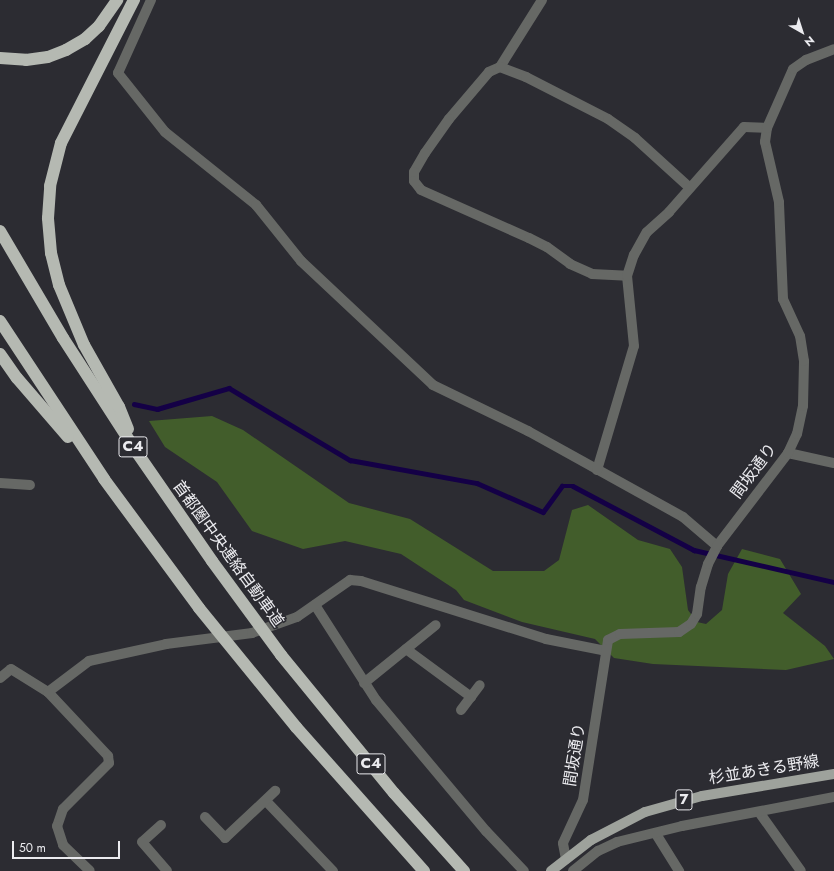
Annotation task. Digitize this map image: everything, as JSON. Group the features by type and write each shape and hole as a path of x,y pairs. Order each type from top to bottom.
{"highway":[{"path":"0,58 26,60 48,57 66,50 85,39 99,26 117,0"},
{"path":"134,0 61,143 50,186 48,218 51,253 59,285 84,345 119,407 138,454"},
{"name":"首都圏中央連絡自動車道","path":"0,231 63,338 138,454 281,654 394,793 464,871"},
{"name":"C4","path":"0,321 104,479 172,573 252,675 424,871"},
{"path":"0,354 17,378 104,479"}],"main road":[{"name":"杉並あきる野線","path":"551,871 591,840 646,812 702,796 834,774"}],"street":[{"path":"151,0 118,73 165,132 256,205 301,261 432,385 528,431 683,517 717,546"},
{"path":"542,0 500,67 489,72 449,119 418,166 414,181 421,190 529,238 547,247 570,264 592,274 626,276"},
{"name":"間坂通り","path":"566,859 563,843 582,800 608,640 620,634 679,632 691,624 697,614 701,587 708,564 717,546 788,453 797,434 802,406 804,361 800,336 783,299 779,202 766,152 767,128 793,69 806,60 834,49"},
{"path":"500,67 526,77 608,119 635,138 690,188"},
{"path":"597,470 634,346 626,276 629,265 647,232 690,188 744,128 767,128"},
{"path":"788,453 834,463"},
{"path":"0,483 30,485"},
{"path":"48,692 89,661 166,644 252,633 298,617 350,580 361,580 546,639 606,651"},
{"path":"315,605 364,683 422,757 524,871"},
{"path":"364,683 436,625"},
{"path":"406,649 471,697"},
{"path":"0,678 11,669 48,692 108,756 109,764 63,809 57,826 63,845 90,871"},
{"path":"461,710 480,685"},
{"path":"205,817 225,838 275,791"},
{"path":"573,871 598,851 617,842 656,834 682,826 834,797"},
{"path":"266,801 333,871"},
{"path":"759,812 801,871"},
{"path":"161,825 142,842 167,871"},
{"path":"656,834 679,871"}],"green space":[{"path":"212,416 243,430 349,503 410,519 493,571 544,571 559,560 572,510 588,505 638,540 670,549 682,567 688,610 697,622 706,624 722,610 728,574 742,549 780,559 801,594 783,613 825,646 834,659 786,670 653,664 614,658 595,639 522,622 464,600 456,590 401,554 345,541 303,549 252,531 217,482 165,447 149,421"}],"waterway":[{"path":"134,404 157,409 229,388 350,460 477,483 543,512 562,486 573,486 694,550 834,582"}]}
